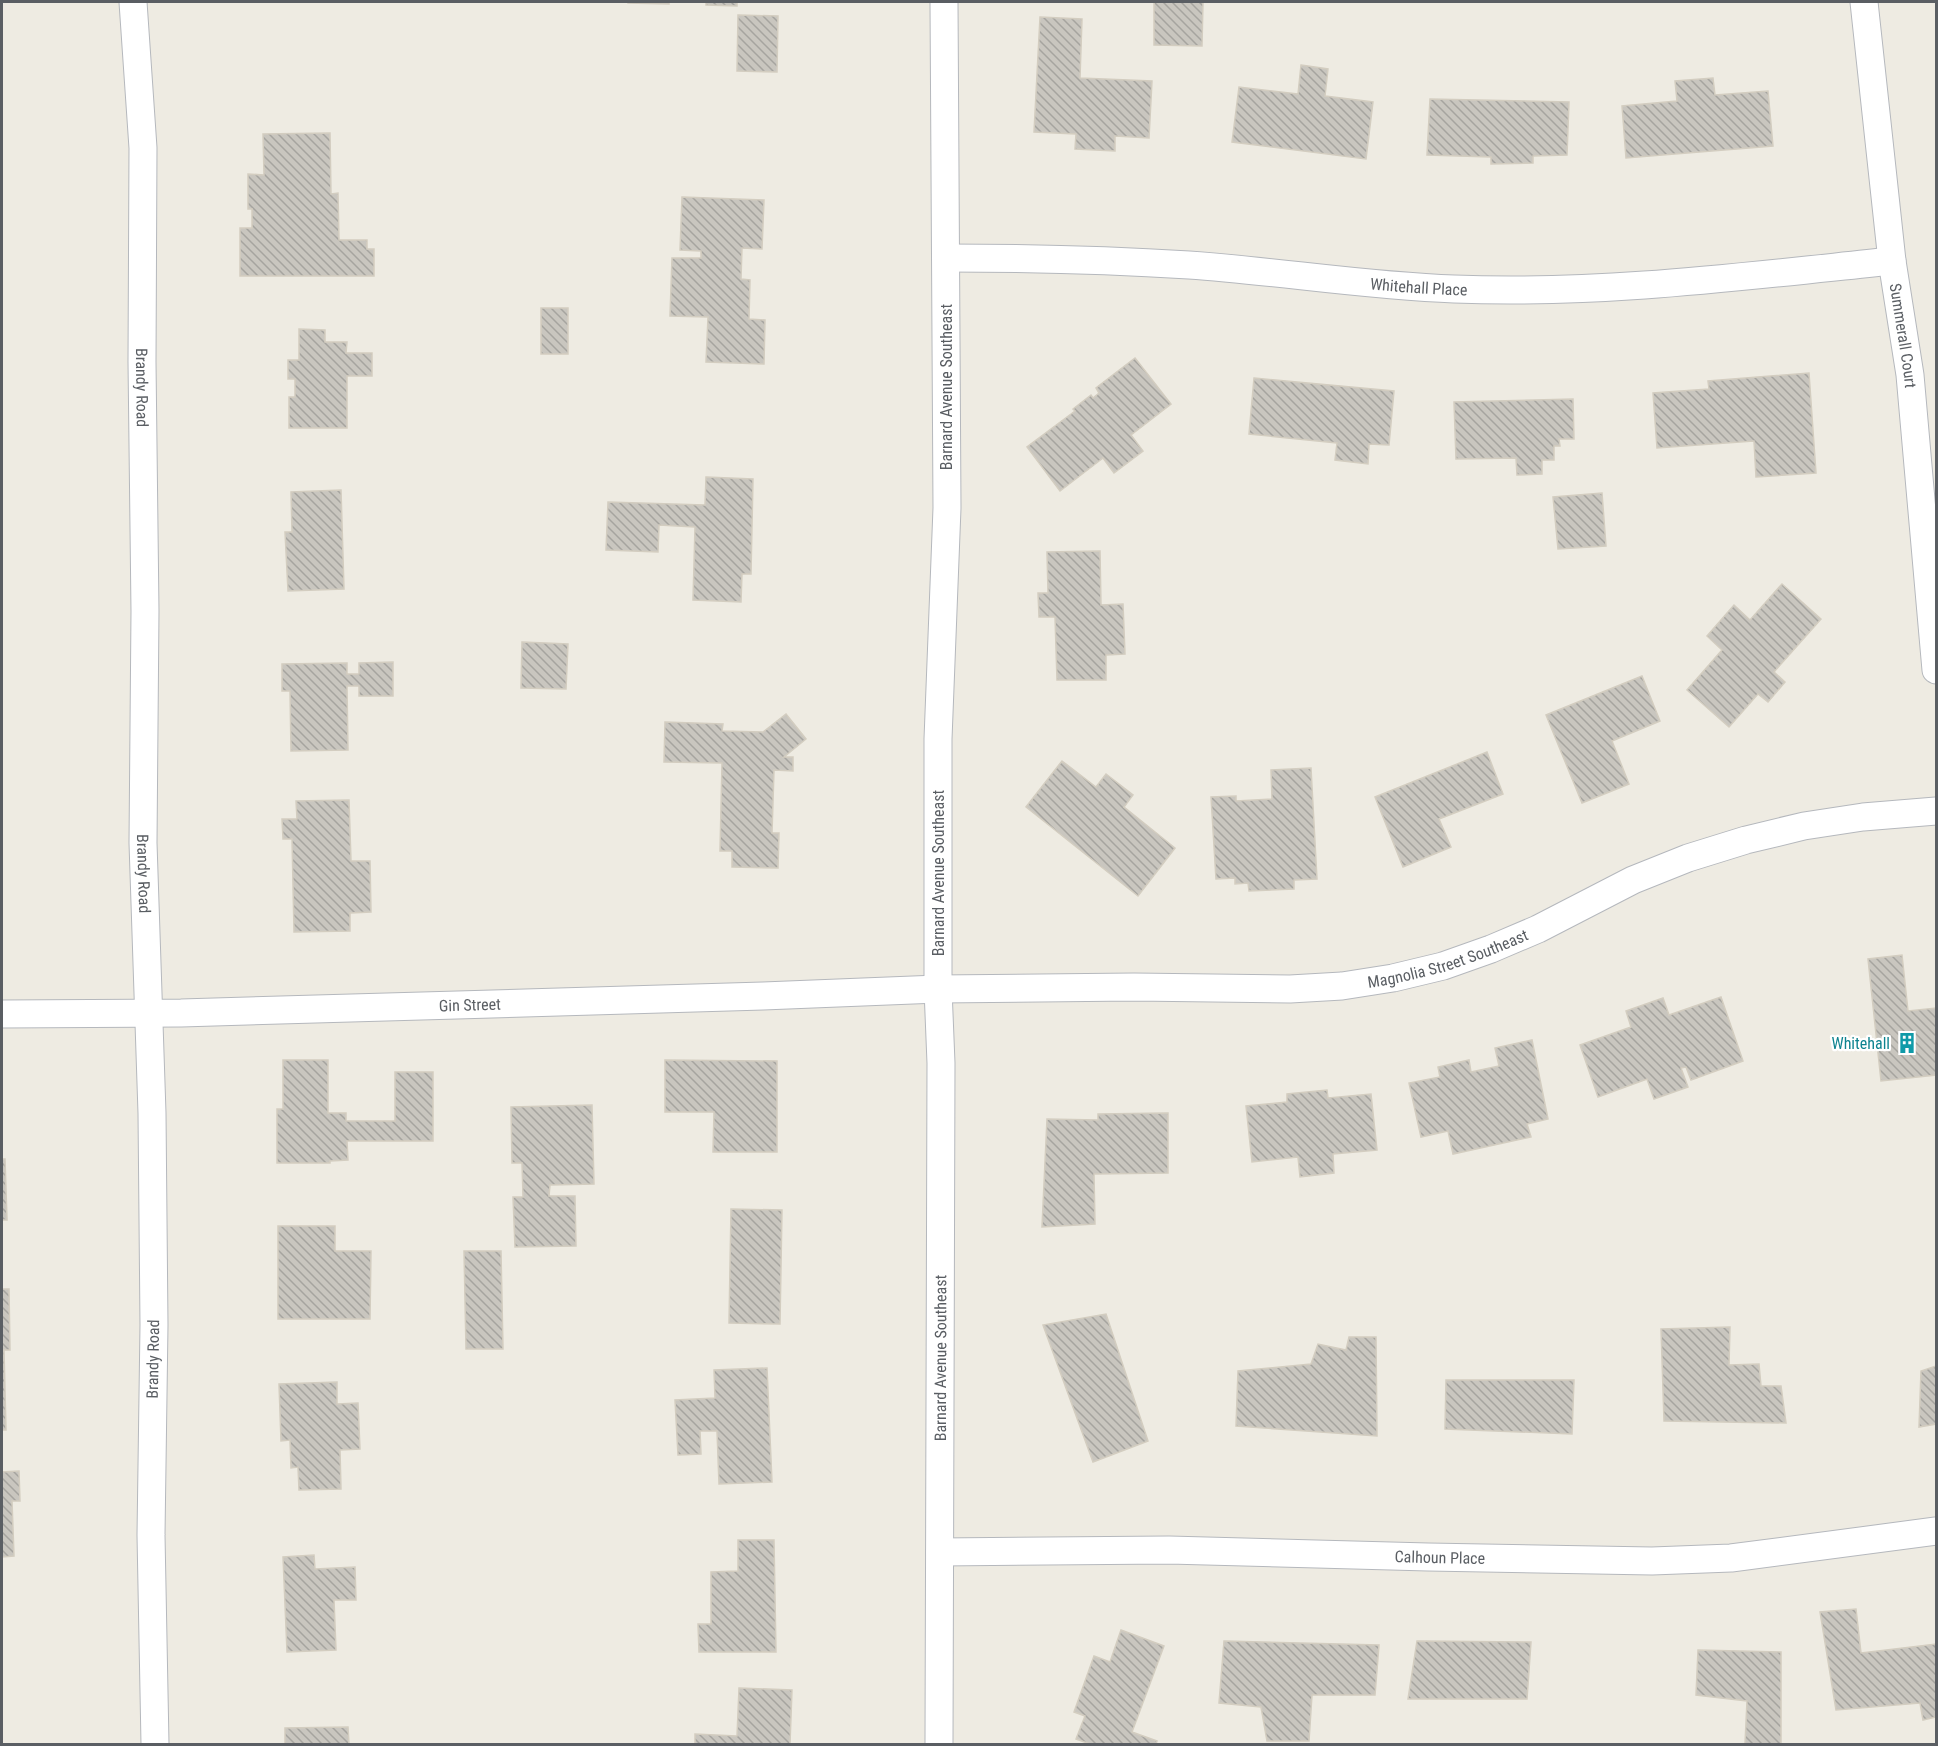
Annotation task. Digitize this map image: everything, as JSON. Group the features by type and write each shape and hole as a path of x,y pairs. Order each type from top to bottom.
{"street":[{"name":"Brandy Road","path":"133,2 143,148 142,374 145,611 143,843 152,1125 154,1325 151,1536 155,1744"},
{"name":"Barnard Avenue Southeast","path":"939,1744 941,1063 938,989 938,739 947,508 945,2"},
{"name":"Summerall Court","path":"1864,2 1892,261 1910,375 1936,670"},
{"name":"Whitehall Place","path":"946,258 1068,259 1190,265 1454,290 1538,290 1660,284 1892,261"},
{"name":"Magnolia Street Southeast","path":"938,989 1134,987 1290,989 1342,986 1393,978 1443,966 1491,950 1538,929 1633,880 1688,858 1746,840 1804,826 1863,817 1936,811"},
{"name":"Gin Street","path":"2,1014 148,1013 938,989"},
{"name":"Calhoun Place","path":"939,1552 1169,1550 1652,1561 1731,1558 1936,1531"}],"building":[{"path":"669,2 669,4 628,3"},
{"path":"706,2 737,2 737,6 706,5"},
{"path":"1154,2 1203,2 1202,46 1154,45"},
{"path":"738,15 778,16 777,72 737,71"},
{"path":"1040,17 1082,19 1080,78 1152,81 1149,138 1115,136 1115,151 1075,149 1076,134 1034,132"},
{"path":"1301,65 1328,69 1325,96 1373,102 1366,159 1232,142 1239,87 1298,94"},
{"path":"1713,78 1715,95 1768,91 1773,146 1626,158 1622,106 1677,101 1675,81"},
{"path":"1430,99 1569,102 1567,155 1533,156 1533,163 1491,164 1491,157 1427,155"},
{"path":"330,133 331,194 338,193 339,240 367,240 367,249 374,249 374,276 240,276 240,228 252,228 252,209 248,209 248,174 264,175 263,134"},
{"path":"682,197 764,200 762,249 742,248 741,279 750,280 749,319 765,320 764,364 706,362 708,317 670,316 672,258 701,258 701,251 680,250"},
{"path":"541,308 568,308 568,354 541,354"},
{"path":"299,329 325,330 325,342 347,342 346,353 372,353 372,376 347,376 347,428 289,428 289,397 295,397 295,379 288,379 288,360 299,360"},
{"path":"1135,358 1171,404 1131,435 1143,451 1114,473 1103,458 1060,491 1027,447 1075,411 1073,409 1091,395 1093,398 1099,393 1096,388"},
{"path":"1809,373 1816,473 1756,477 1754,441 1657,448 1653,393 1709,389 1708,381"},
{"path":"1254,378 1394,391 1389,445 1369,444 1368,464 1335,460 1337,443 1249,434"},
{"path":"1573,399 1574,439 1559,439 1560,446 1554,446 1554,460 1542,460 1542,474 1517,475 1516,458 1456,459 1454,402"},
{"path":"706,477 753,479 751,574 742,574 741,602 693,600 695,527 659,525 658,552 606,550 608,502 705,505"},
{"path":"341,490 344,589 288,591 285,532 292,532 291,492"},
{"path":"1602,493 1606,546 1558,549 1553,497"},
{"path":"1100,551 1101,605 1123,604 1125,654 1106,655 1106,680 1057,680 1055,617 1039,617 1038,593 1048,593 1047,552"},
{"path":"1782,584 1821,619 1774,672 1785,682 1768,702 1758,694 1729,727 1687,690 1722,650 1707,636 1734,605 1750,620"},
{"path":"522,642 568,644 566,689 521,688"},
{"path":"393,662 393,696 359,696 359,686 347,686 348,750 291,751 290,691 282,691 282,664 347,663 347,674 359,674 359,663"},
{"path":"1642,676 1660,721 1612,741 1629,784 1582,803 1546,715"},
{"path":"786,714 806,739 784,757 793,757 793,771 774,770 772,833 779,833 778,868 732,867 732,851 720,851 722,763 664,762 665,722 723,724 722,731 763,732"},
{"path":"1487,752 1503,794 1439,819 1451,847 1403,867 1375,797"},
{"path":"1062,761 1096,787 1106,774 1133,795 1124,807 1175,848 1138,896 1026,807"},
{"path":"1311,768 1317,879 1294,880 1294,889 1249,891 1248,883 1235,884 1235,878 1216,879 1211,797 1236,796 1236,801 1272,799 1271,770"},
{"path":"349,800 351,861 370,861 371,912 350,913 350,931 294,932 292,839 283,839 282,819 297,819 296,801"},
{"name":"Whitehall","path":"1902,955 1908,1011 1936,1008 1936,1075 1881,1081 1868,959"},
{"path":"1721,997 1743,1061 1691,1080 1686,1067 1681,1068 1688,1087 1654,1099 1647,1079 1598,1097 1580,1045 1631,1027 1626,1011 1663,998 1669,1015"},
{"path":"1532,1040 1548,1119 1527,1124 1531,1137 1453,1154 1448,1131 1421,1137 1409,1083 1440,1077 1438,1067 1469,1060 1471,1072 1499,1066 1495,1048"},
{"path":"283,1060 328,1060 328,1113 346,1113 346,1121 395,1121 395,1072 433,1072 433,1141 347,1141 348,1160 330,1161 330,1163 277,1163 277,1109 283,1109"},
{"path":"665,1060 777,1061 777,1152 713,1152 714,1112 665,1112"},
{"path":"1327,1090 1328,1098 1371,1094 1377,1150 1333,1154 1334,1173 1300,1177 1298,1157 1252,1162 1246,1106 1287,1102 1287,1094"},
{"path":"592,1105 594,1184 550,1185 549,1196 575,1196 576,1246 515,1247 513,1197 523,1197 522,1163 512,1163 511,1107"},
{"path":"1168,1113 1168,1173 1094,1174 1095,1224 1042,1227 1047,1119 1098,1120 1098,1114"},
{"path":"2,1159 5,1159 7,1220 2,1220"},
{"path":"731,1209 782,1210 780,1324 729,1323"},
{"path":"278,1226 335,1226 335,1251 371,1251 370,1319 278,1319"},
{"path":"464,1251 501,1251 503,1349 466,1349"},
{"path":"2,1289 9,1289 10,1350 4,1350 6,1430 2,1430"},
{"path":"1106,1314 1148,1441 1093,1462 1043,1325"},
{"path":"1730,1327 1729,1365 1759,1364 1761,1386 1781,1386 1786,1423 1664,1421 1661,1329"},
{"path":"1349,1337 1376,1337 1377,1436 1236,1426 1238,1371 1311,1364 1318,1344 1346,1350"},
{"path":"1936,1366 1936,1424 1919,1427 1921,1371"},
{"path":"767,1368 772,1482 719,1484 717,1431 700,1431 701,1454 678,1455 675,1400 715,1398 714,1370"},
{"path":"1446,1380 1574,1380 1572,1434 1445,1429"},
{"path":"337,1382 337,1404 358,1403 360,1449 340,1450 341,1489 299,1490 298,1467 291,1468 290,1440 281,1441 279,1384"},
{"path":"19,1471 20,1501 12,1501 14,1556 2,1557 2,1472"},
{"path":"738,1540 774,1540 776,1652 699,1652 698,1624 711,1624 711,1572 738,1571"},
{"path":"314,1555 315,1569 355,1567 356,1600 334,1600 336,1650 287,1652 283,1557"},
{"path":"1856,1609 1861,1653 1936,1644 1936,1717 1923,1720 1920,1703 1836,1710 1820,1612"},
{"path":"1121,1630 1164,1646 1132,1732 1157,1741 1156,1744 1090,1744 1076,1739 1085,1716 1074,1712 1094,1656 1110,1662"},
{"path":"1224,1641 1379,1645 1375,1695 1312,1695 1309,1741 1267,1741 1261,1707 1219,1703"},
{"path":"1417,1641 1531,1642 1527,1699 1408,1699"},
{"path":"1698,1650 1781,1652 1781,1744 1745,1744 1747,1701 1696,1695"},
{"path":"739,1688 792,1690 790,1744 695,1744 695,1734 737,1736"},
{"path":"348,1727 349,1744 285,1744 285,1728"}],"place":[{"name":"Whitehall","path":"1907,1043"}]}
